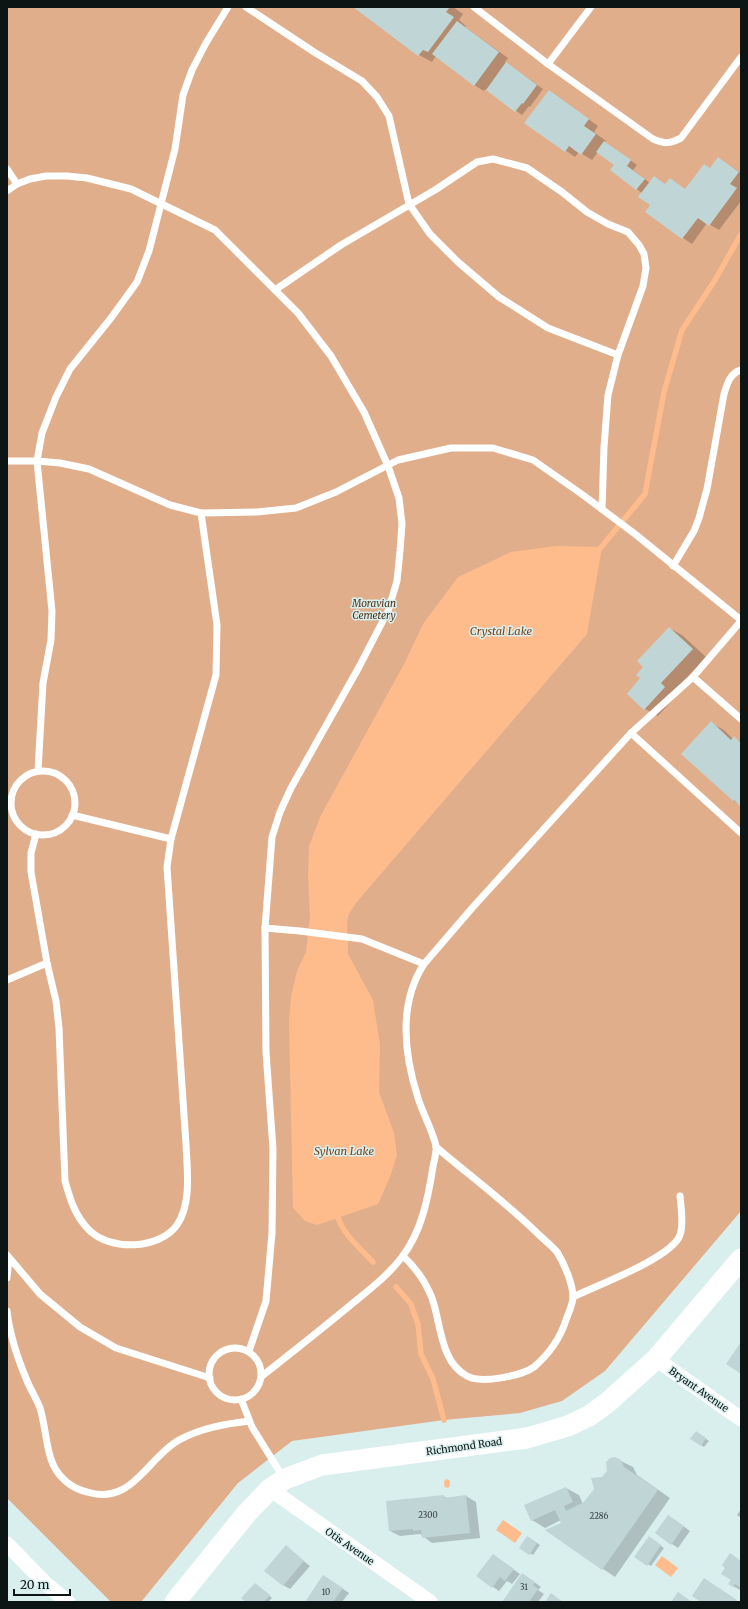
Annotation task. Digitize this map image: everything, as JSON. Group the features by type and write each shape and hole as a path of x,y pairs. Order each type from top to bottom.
{"main road":[{"name":"Richmond Road","path":"175,1602 246,1514 277,1484 322,1465 527,1438 568,1426 589,1416 607,1403 656,1359 741,1259"}],"street":[{"name":"Bryant Avenue","path":"656,1359 741,1419"},
{"name":"Otis Avenue","path":"277,1484 430,1602"},
{"path":"7,1544 45,1583 68,1602"}],"lane":[{"path":"38,771 43,682 51,640 52,611 37,461 42,433 56,397 70,369 111,318 137,282 149,251 162,202 175,149 183,95 192,70 206,43 228,7"},
{"path":"246,7 314,52 362,81 377,97 389,116 409,204 430,234 458,262 499,298 548,328 618,355"},
{"path":"474,7 548,64 653,139 663,143 672,142 681,138 741,57"},
{"path":"548,64 591,7"},
{"path":"275,290 341,245 435,190 477,162 493,159 510,162 527,168 562,192 587,212 608,224 628,232 639,245 644,254 646,268 643,286 618,355 608,395 604,447 602,509"},
{"path":"7,169 17,184"},
{"path":"7,191 17,184 30,179 46,176 73,176 87,178 131,189 162,202 215,230 298,312 331,356 364,412 388,466 399,498 402,524 400,551 396,581 388,611 359,667 291,788 280,812 272,837 265,928 266,1052 273,1149 272,1233 266,1301 249,1351"},
{"path":"673,566 694,531 699,518 707,489 724,394 729,379 737,371 741,370"},
{"path":"7,461 60,463 89,469 170,505 201,513 257,512 296,508 336,492 398,460 451,448 493,448 533,460 635,534 741,621 693,677 631,733 473,907 417,974 408,1003 405,1029 407,1055 418,1097 436,1147 424,1215 415,1236 403,1256 380,1281 262,1376"},
{"path":"36,834 32,853 31,872 47,963 56,1001 59,1028 65,1181 70,1199 79,1218 90,1230 103,1240 133,1244 146,1244 158,1240 168,1234 177,1224 184,1207 187,1188 186,1144 168,867 171,839 216,675 217,625 201,513"},
{"path":"693,677 741,719"},
{"path":"631,733 741,833"},
{"path":"38,771 48,771 57,774 65,779 71,787 75,806 72,815 68,823 53,833 44,835 25,830 17,822 12,812 11,802 13,791 19,781 27,775 38,771"},
{"path":"72,815 171,839"},
{"path":"265,928 349,936 362,939 424,964"},
{"path":"7,980 47,963"},
{"path":"403,1256 410,1263 432,1298 444,1344 449,1356 456,1368 468,1377 488,1379 509,1377 532,1368 550,1351 562,1332 573,1298 566,1269 556,1252 522,1218 436,1147"},
{"path":"573,1298 628,1273 674,1244 680,1235 680,1196"},
{"path":"8,1257 40,1294 80,1327 116,1348 210,1378"},
{"path":"7,1278 8,1257"},
{"path":"7,1311 13,1343 18,1359 40,1407 50,1454 56,1469 65,1481 77,1489 94,1494 107,1494 120,1491 134,1482 164,1450 179,1440 211,1427 249,1421"},
{"path":"241,1348 249,1351 259,1362 262,1376 260,1384 249,1396 232,1400 224,1398 212,1386 210,1370 212,1362 217,1355 224,1350 241,1348"},
{"path":"241,1399 249,1421 277,1484"}],"green space":[{"name":"Moravian Cemetery","path":"7,7 741,7 741,1211 605,1371 562,1401 520,1413 444,1420 292,1441 238,1483 141,1602 111,1602 8,1499 7,1493"}],"water":[{"name":"Crystal Lake","path":"556,546 602,547 587,634 356,903 349,914 347,922 348,954 373,1000 380,1045 379,1092 394,1133 397,1155 390,1177 378,1204 317,1225 305,1221 293,1208 289,1021 291,996 297,971 306,952 310,916 308,877 309,846 321,815 404,664 423,624 458,577 511,552"},
{"path":"503,1520 522,1533 515,1543 496,1530"},
{"path":"662,1556 678,1568 671,1577 655,1565"}],"building":[{"path":"353,7 450,7 446,12 454,17 428,52 423,50 418,56"},
{"path":"457,21 499,52 474,86 432,54"},
{"path":"506,62 537,85 515,112 486,90"},
{"path":"549,90 589,119 584,126 596,134 581,155 569,146 565,152 524,123"},
{"path":"604,141 631,160 627,166 645,179 636,190 610,170 614,165 596,152"},
{"path":"718,157 739,172 730,184 737,188 709,226 698,218 682,239 645,212 650,205 638,197 654,176 665,184 670,178 685,189 704,164 710,168"},
{"path":"669,627 693,649 661,683 665,687 644,710 627,694 640,678 636,675 643,667 637,661"},
{"path":"711,721 731,740 734,736 741,743 741,807 681,754"},
{"path":"741,1342 741,1374 726,1364"},
{"path":"696,1431 706,1438 701,1446 690,1439"},
{"path":"615,1457 621,1460 624,1467 658,1490 602,1570 545,1530 561,1523 555,1510 531,1521 524,1505 566,1487 573,1502 564,1506 566,1511 584,1502 594,1489 591,1478 602,1477 607,1471 606,1462 610,1458"},
{"path":"444,1495 444,1498 466,1495 470,1533 422,1538 421,1530 413,1531 413,1529 389,1531 386,1501"},
{"path":"668,1515 684,1526 671,1545 655,1533"},
{"path":"527,1536 537,1543 529,1555 519,1548"},
{"path":"649,1536 661,1545 647,1566 634,1557"},
{"path":"286,1545 304,1561 283,1586 264,1571"},
{"path":"730,1553 741,1561 741,1588 735,1584 733,1587 728,1584 731,1580 721,1574 725,1568 722,1565"},
{"path":"493,1554 514,1569 505,1581 500,1577 492,1588 476,1576"},
{"path":"522,1573 535,1582 533,1585 538,1589 529,1602 502,1602"},
{"path":"323,1575 343,1588 333,1602 305,1602"},
{"path":"704,1578 737,1600 735,1602 701,1602 692,1596"},
{"path":"255,1583 270,1595 264,1602 246,1602 241,1598"},
{"path":"678,1592 692,1602 671,1602"},
{"path":"551,1593 563,1602 545,1602"}],"waterway":[{"path":"598,551 645,494 664,392 682,330 715,280 741,234"},
{"path":"337,1213 346,1233 373,1262"},
{"path":"396,1287 411,1304 418,1324 421,1354 433,1379 444,1420"}],"water label":[{"name":"Sylvan Lake","path":"344,1151"}]}
